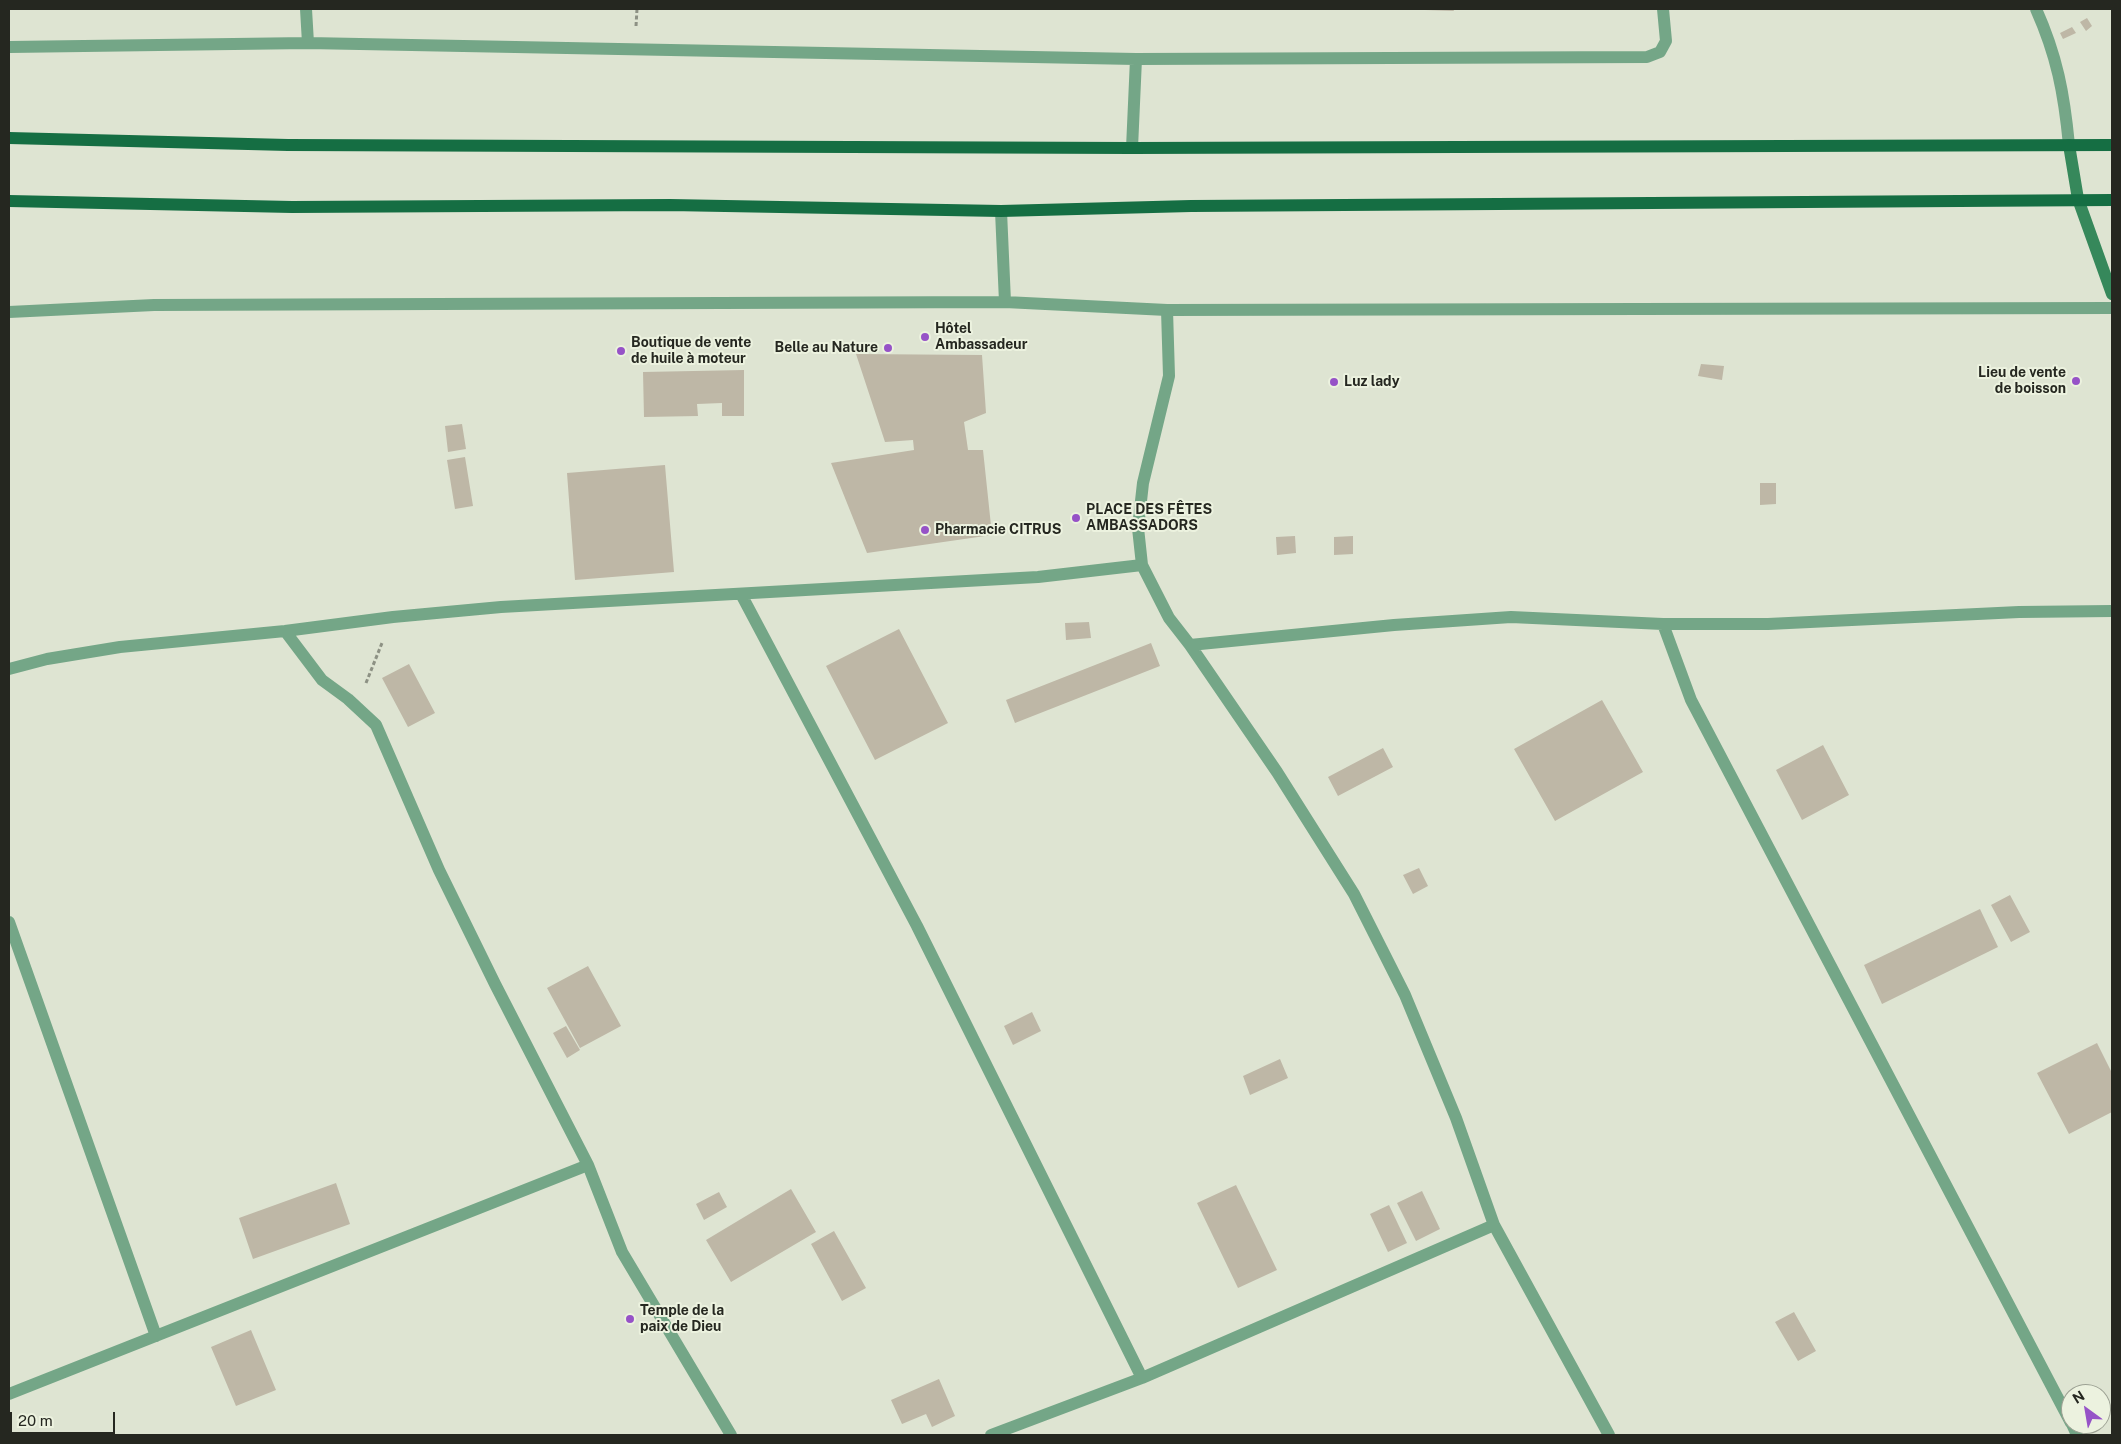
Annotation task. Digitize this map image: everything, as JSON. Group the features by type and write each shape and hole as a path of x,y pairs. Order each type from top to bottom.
{"main road":[{"path":"9,138 288,145 1132,148 2112,145"},
{"path":"9,201 292,207 670,205 1001,211 1211,206 2112,200"}],"street":[{"path":"306,9 308,42"},
{"path":"9,47 308,42 1136,59 1647,56 1660,52 1666,41 1663,9"},
{"path":"2036,9 2050,40 2064,93 2069,144 2078,199 2112,294"},
{"path":"1132,148 1136,59"},
{"path":"1001,211 1005,302"},
{"path":"9,312 154,305 1005,302 1167,310 2112,308"},
{"path":"1167,310 1169,376 1143,483 1138,528 1142,565 1169,618 1190,645 1277,772 1354,894 1405,995 1456,1118 1494,1225 1609,1435"},
{"path":"9,669 47,659 120,648 285,631 393,616 1038,577 1142,565"},
{"path":"742,594 917,926 1142,1378"},
{"path":"1190,645 1394,625 1511,618 1663,624 1768,624 2019,612 2112,612"},
{"path":"1663,624 1691,700 2061,1404"},
{"path":"285,631 322,680 348,699 376,725 439,870 588,1165 622,1252 731,1435"},
{"path":"9,922 156,1336"},
{"path":"9,1394 588,1165"},
{"path":"991,1435 1142,1378 1494,1225"}],"path":[{"path":"365,685 393,616"}],"building":[{"path":"1453,9 1454,11 1425,10"},
{"path":"2087,18 2092,26 2086,31 2080,22"},
{"path":"2072,27 2076,33 2063,39 2060,33"},
{"path":"856,354 982,355 986,413 964,422 968,450 983,450 992,535 867,553 831,463 914,450 913,440 885,442"},
{"path":"1701,364 1724,366 1722,380 1698,376"},
{"path":"744,370 744,416 722,416 722,403 697,404 698,416 644,417 643,372"},
{"path":"462,424 466,449 448,452 445,426"},
{"path":"465,457 473,506 455,509 447,460"},
{"path":"665,465 674,572 575,580 567,473"},
{"path":"1760,483 1776,483 1776,504 1760,505"},
{"path":"1295,536 1296,553 1277,555 1276,537"},
{"path":"1353,536 1353,554 1334,555 1334,537"},
{"path":"1089,622 1091,638 1066,640 1065,623"},
{"path":"899,629 948,723 875,760 826,666"},
{"path":"1151,643 1160,666 1015,723 1006,700"},
{"path":"409,664 435,713 408,727 382,678"},
{"path":"1602,700 1643,772 1555,821 1514,749"},
{"path":"1823,745 1849,795 1802,820 1776,770"},
{"path":"1383,748 1393,767 1338,796 1328,777"},
{"path":"1419,868 1428,886 1413,894 1403,875"},
{"path":"2010,895 2030,932 2011,942 1991,905"},
{"path":"1980,909 1998,947 1882,1004 1864,965"},
{"path":"588,966 621,1026 580,1048 547,988"},
{"path":"1032,1012 1041,1031 1013,1045 1004,1026"},
{"path":"566,1026 580,1050 567,1058 553,1033"},
{"path":"2097,1043 2112,1073 2112,1112 2069,1134 2037,1073"},
{"path":"1280,1059 1288,1078 1250,1095 1243,1076"},
{"path":"336,1183 350,1224 253,1259 239,1218"},
{"path":"1236,1185 1277,1270 1238,1288 1197,1203"},
{"path":"791,1189 816,1232 731,1282 706,1240"},
{"path":"1422,1191 1440,1229 1416,1241 1397,1203"},
{"path":"719,1192 727,1207 704,1220 696,1204"},
{"path":"1389,1205 1407,1243 1388,1252 1370,1214"},
{"path":"834,1231 866,1288 842,1301 811,1244"},
{"path":"1794,1312 1816,1351 1798,1361 1775,1322"},
{"path":"251,1330 276,1390 236,1406 211,1347"},
{"path":"939,1379 955,1416 932,1427 926,1414 902,1424 891,1400"}],"place":[{"name":"Hôtel Ambassadeur","path":"925,337"},
{"name":"Belle au Nature","path":"888,348"},
{"name":"Boutique de vente de huile à moteur","path":"621,351"},
{"name":"Lieu de vente de boisson","path":"2076,381"},
{"name":"Luz lady","path":"1334,382"},
{"name":"PLACE DES FÊTES AMBASSADORS","path":"1076,518"},
{"name":"Pharmacie CITRUS","path":"925,530"},
{"name":"Temple de la paix de Dieu","path":"630,1319"}]}
